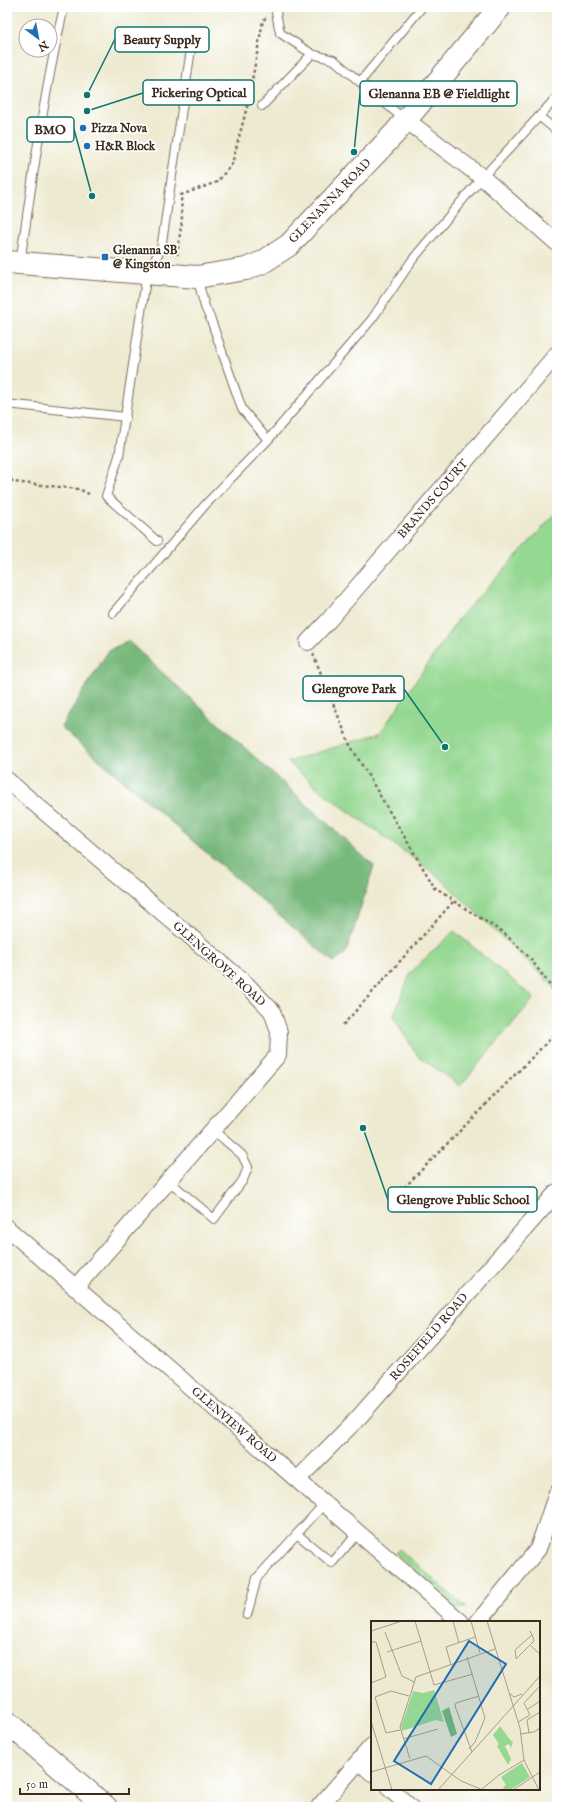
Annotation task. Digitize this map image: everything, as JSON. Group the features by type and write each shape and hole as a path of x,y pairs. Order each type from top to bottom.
{"street":[{"name":"GLENANNA ROAD","path":"14,263 198,277 246,269 262,262 288,245 395,133 500,7"},
{"path":"406,120 483,178 557,243"},
{"name":"BRANDS COURT","path":"308,642 334,614 557,354"},
{"name":"GLENGROVE ROAD","path":"7,780 246,984 272,1011 279,1032 278,1055 75,1288"},
{"name":"ROSEFIELD ROAD","path":"298,1479 359,1417 557,1192"},
{"name":"GLENVIEW ROAD","path":"7,1228 460,1621"},
{"path":"479,1621 538,1550 557,1493"},
{"path":"7,1722 106,1807"},
{"path":"319,1807 371,1747"},
{"path":"359,1761 371,1772"},
{"path":"391,1790 410,1807"}],"lane":[{"path":"14,263 33,173 53,57 64,7"},
{"path":"360,82 422,7"},
{"path":"275,10 280,33 312,54 334,60 406,120"},
{"path":"157,540 106,496 119,456 147,273 161,249 191,49"},
{"path":"262,106 312,54"},
{"path":"113,613 206,504 268,440 372,319 413,259 483,178 557,97"},
{"path":"540,117 557,131"},
{"path":"198,277 205,307 211,320 242,409 268,440"},
{"path":"7,404 126,417"},
{"path":"169,1181 214,1218 243,1180 248,1166 242,1155 213,1130"},
{"path":"247,1615 257,1578 325,1503"},
{"path":"298,1534 332,1563 358,1533"}],"path":[{"path":"177,255 182,220 181,195 217,182 232,164 248,103 263,20 275,10"},
{"path":"7,475 13,482 79,489 89,494"},
{"path":"308,642 350,745 436,890 504,933 530,958 557,995"},
{"path":"343,1025 453,902"},
{"path":"396,1196 557,1032"}],"green space":[{"path":"557,512 557,990 439,877 321,791 288,762 380,733 460,617"},
{"path":"128,641 374,866 346,953 333,962 61,727 109,650"},
{"path":"454,931 534,998 460,1086 418,1056 393,1017 411,972"},
{"path":"399,1549 466,1608 458,1609 395,1553"}],"place":[{"name":"Beauty Supply","path":"87,95"},
{"name":"Pickering Optical","path":"87,111"},
{"name":"Pizza Nova","path":"83,128"},
{"name":"H&R Block","path":"87,146"},
{"name":"Glenanna EB @ Fieldlight","path":"354,152"},
{"name":"BMO","path":"92,196"},
{"name":"Glenanna SB @ Kingston","path":"105,257"},
{"name":"Glengrove Park","path":"445,747"},
{"name":"Glengrove Public School","path":"363,1128"}]}
